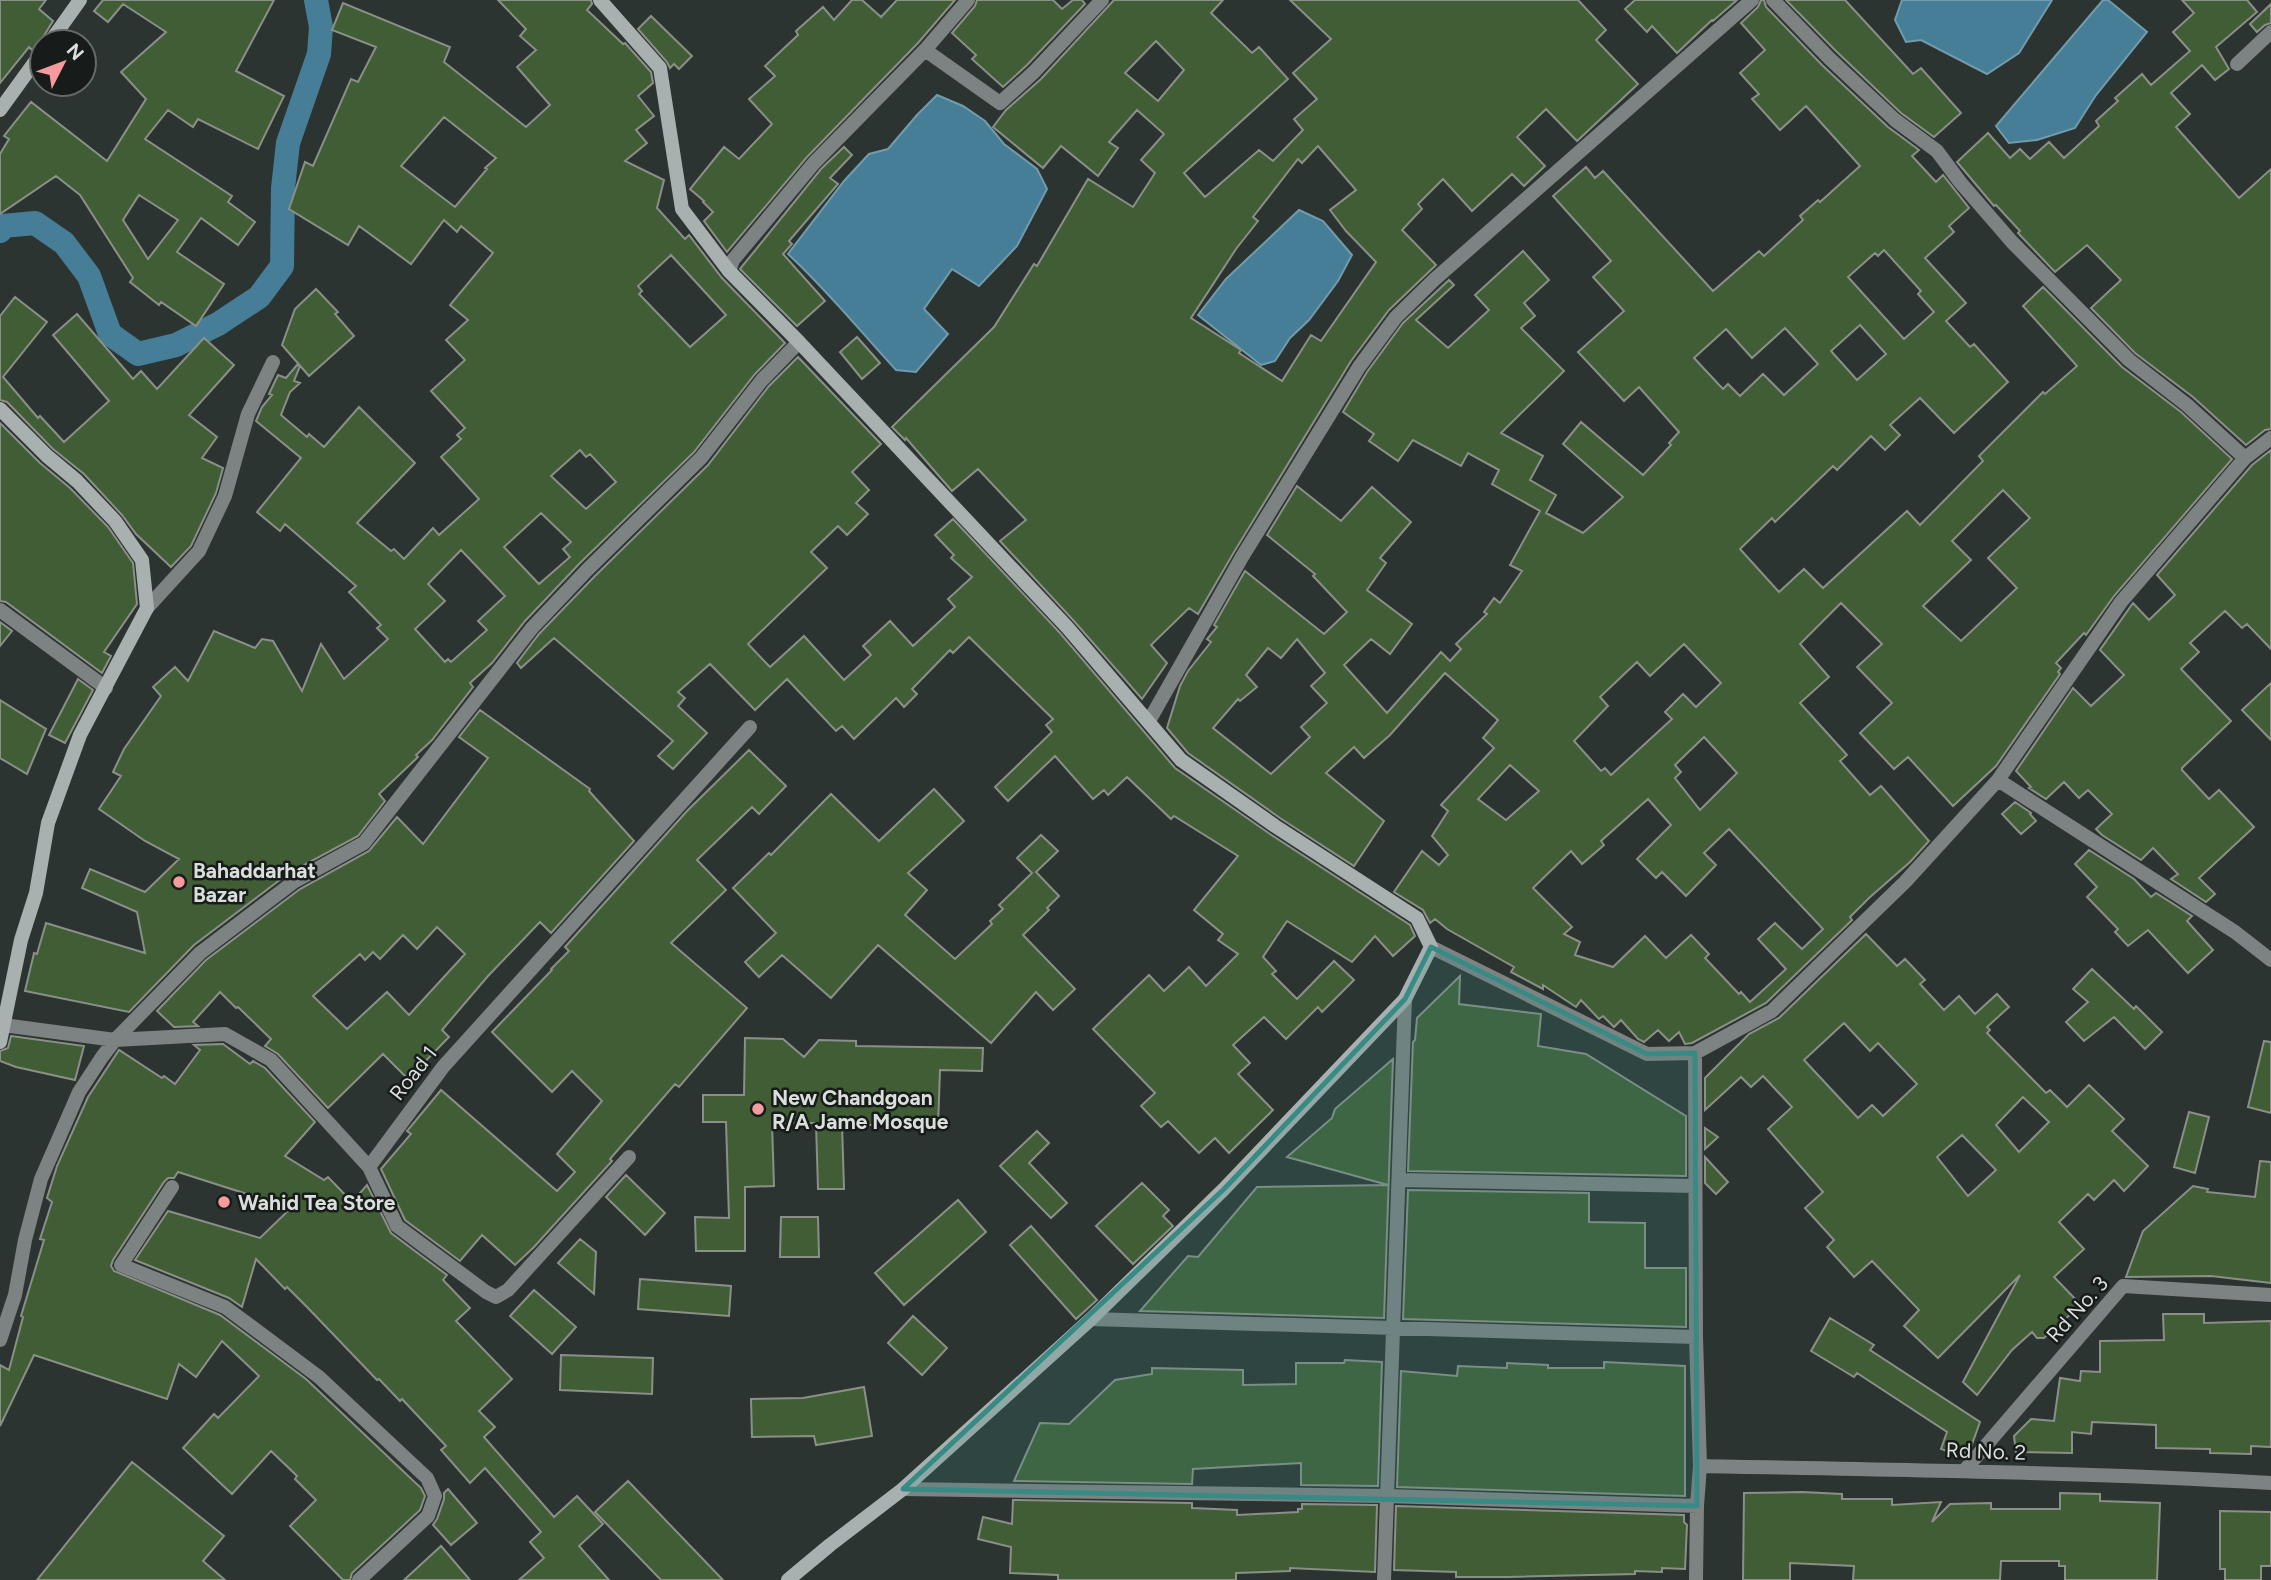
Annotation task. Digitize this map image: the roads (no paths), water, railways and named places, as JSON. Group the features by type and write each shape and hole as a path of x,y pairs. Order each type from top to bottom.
{"street":[{"path":"600,0 660,68 682,209 729,271 1068,627 1181,760 1275,826 1417,918 1431,947 1647,1054 1695,1053 1772,1011 1905,882 1998,780 2120,602 2245,458 2271,438"},
{"path":"729,271 733,260 814,163 925,50 968,0"},
{"path":"925,50 1000,103 1034,72 1102,0"},
{"path":"1149,721 1249,545 1359,367 1396,317 1435,279 1752,0"},
{"path":"1773,0 1895,120 1937,151 2012,242 2129,360 2187,405 2245,458"},
{"path":"59,28 77,1"},
{"path":"2236,64 2271,32"},
{"path":"0,110 28,71"},
{"path":"0,1340 15,1295 25,1240 41,1179 79,1092 115,1040 200,953 295,881 364,843 532,628 701,458 762,380 799,342"},
{"path":"0,1042 21,940 36,893 48,823 80,735 148,608 199,551 225,496 248,414 273,362"},
{"path":"0,409 47,456 77,481 115,521 142,560 148,608"},
{"path":"0,610 106,688"},
{"name":"Road 1","path":"369,1167 443,1067 750,727"},
{"path":"1998,780 2235,932 2271,960"},
{"path":"788,1580 903,1489 1091,1319 1224,1189 1405,999 1431,947"},
{"path":"1384,1580 1405,999"},
{"path":"4,1026 115,1040 225,1034 271,1060 369,1167 397,1226 496,1297 508,1290 629,1157"},
{"path":"1695,1053 1696,1337 1700,1466 1696,1580"},
{"path":"1399,1180 1695,1186"},
{"path":"172,1187 121,1265 225,1307 318,1377 428,1478 435,1496 428,1516 359,1580"},
{"name":"Rd No. 3","path":"1964,1471 2123,1286 2271,1295"},
{"path":"1091,1319 1696,1337"},
{"name":"Rd No. 2","path":"1700,1466 2176,1477 2271,1483"},
{"path":"903,1489 1387,1496 1697,1506"}],"water":[{"path":"1902,0 2052,0 2019,53 1987,74 1921,40 1906,42 1895,20"},
{"path":"2103,0 2108,0 2147,32 2096,95 2075,128 2037,140 2009,143 1996,126"},
{"path":"937,95 963,106 985,121 1004,144 1037,169 1047,189 1017,246 979,286 952,269 924,309 948,334 916,372 896,370 830,296 788,254 844,181 869,154 888,149"},
{"path":"1299,210 1323,221 1352,255 1338,281 1309,320 1290,338 1275,361 1261,365 1198,315 1226,279"}],"waterway":[{"path":"0,231 3,226 35,223 64,243 89,276 110,334 138,354 176,345 218,324 259,297 282,266 283,188 288,143 319,54 321,27 316,0"}],"place":[{"name":"Bahaddarhat Bazar","path":"179,882"},
{"name":"New Chandgoan R/A Jame Mosque","path":"758,1109"},
{"name":"Wahid Tea Store","path":"224,1202"}]}
